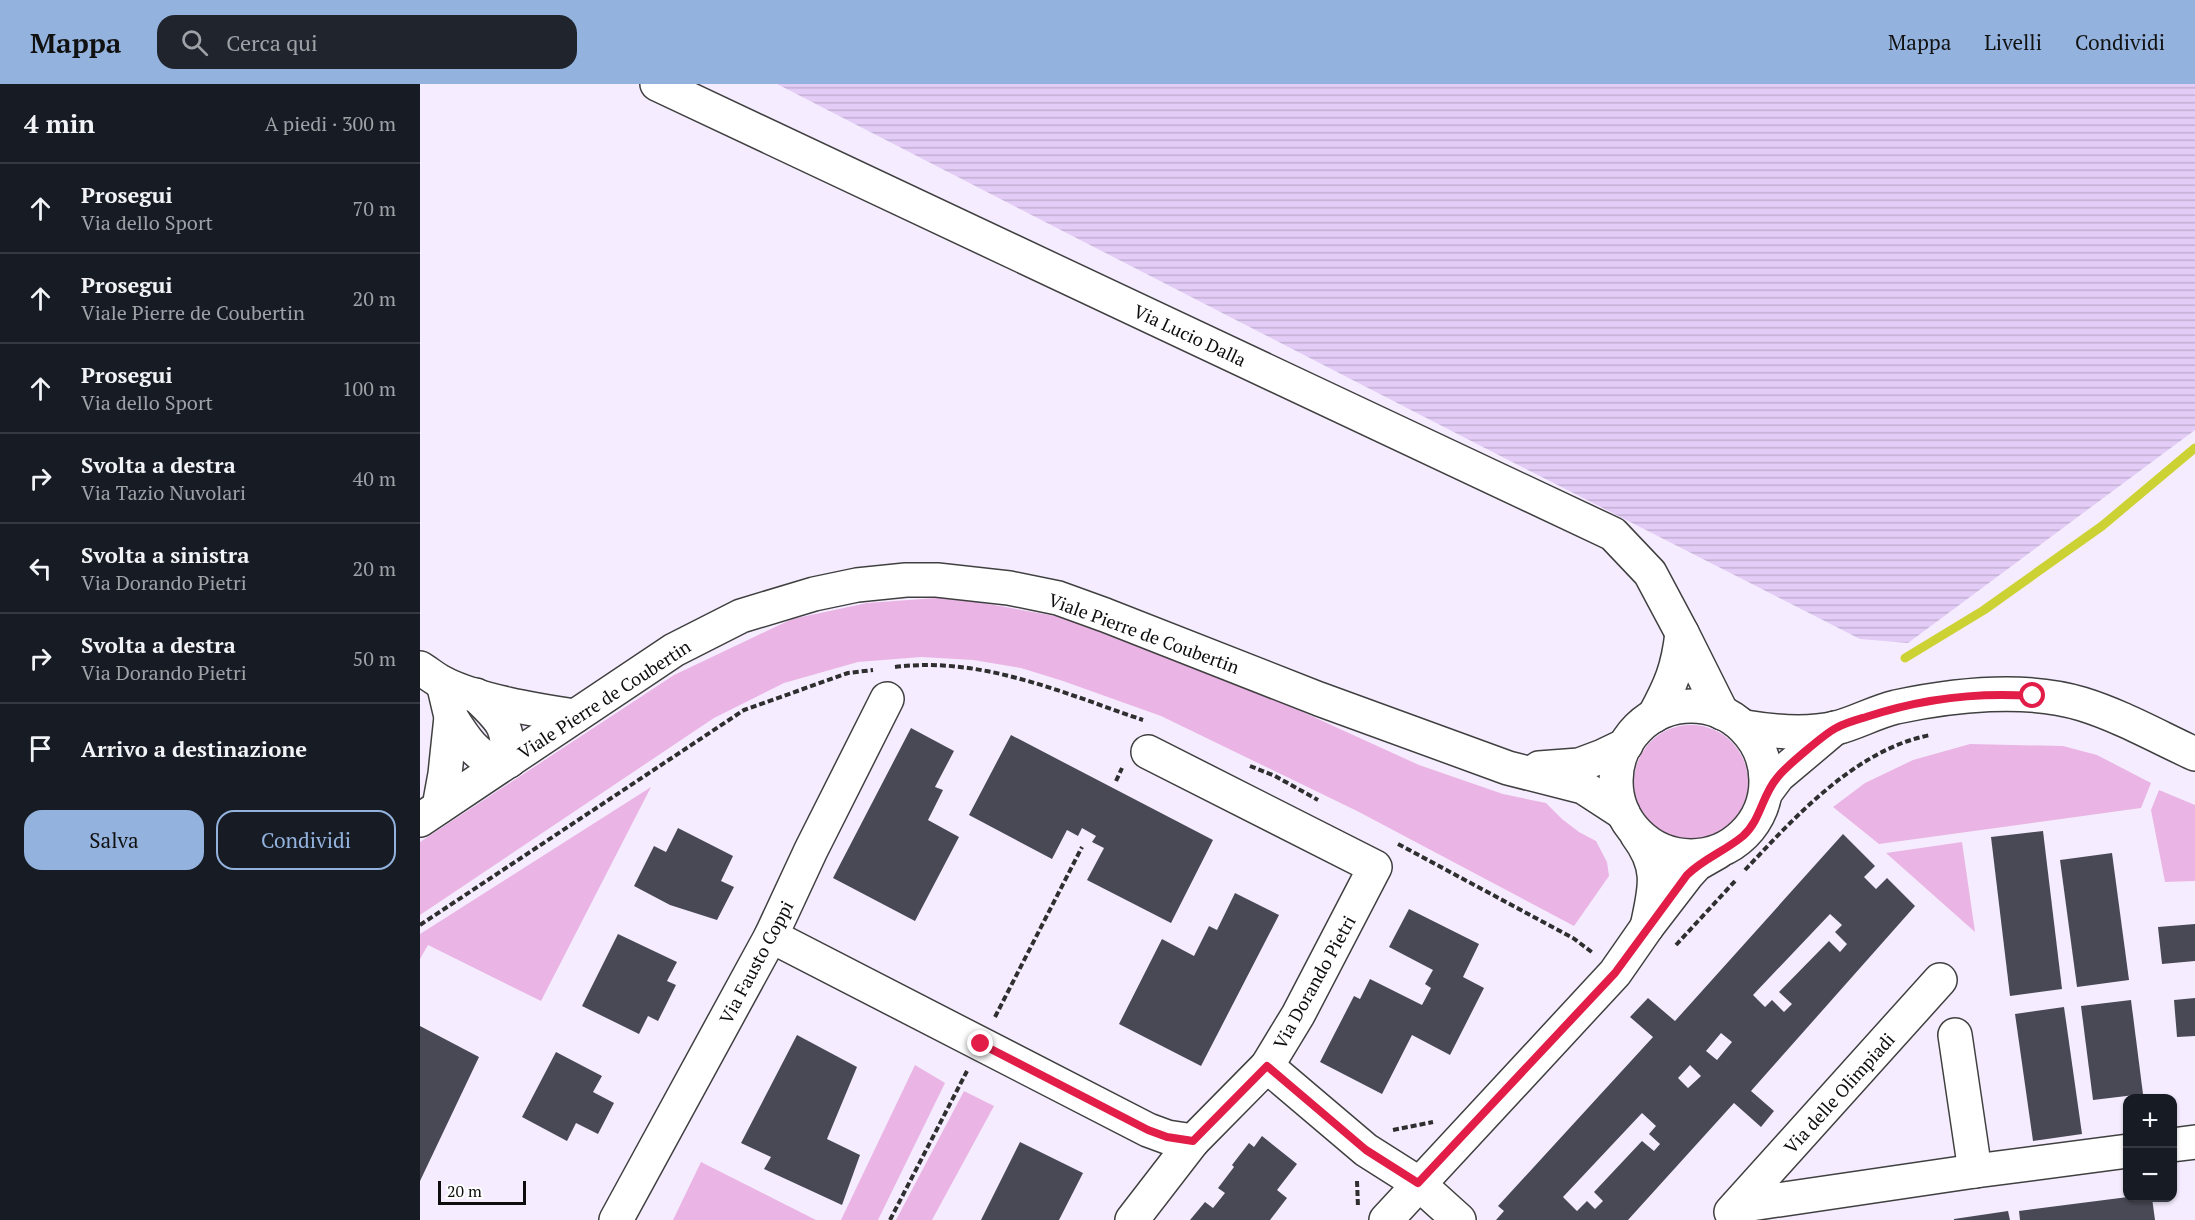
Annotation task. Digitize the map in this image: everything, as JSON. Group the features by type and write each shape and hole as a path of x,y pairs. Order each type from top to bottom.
{"street":[{"name":"Via Lucio Dalla","path":"657,84 1613,534 1650,573 1682,633 1734,720"},
{"name":"Viale Pierre de Coubertin","path":"430,813 674,650 741,616 814,594 857,585 906,580 937,580 1009,588 1058,598 1319,699 1508,768 1583,787 1630,824 1654,847 1677,855 1701,856 1724,849 1744,835 1758,815 1766,792 1766,768 1758,746 1734,720 1703,707 1682,706 1668,709 1654,716 1637,730 1626,745 1615,777 1617,798 1630,824"},
{"path":"1654,716 1671,683 1679,659 1682,633"},
{"path":"432,675 451,717 469,745 486,759 504,764 508,735 504,724 476,695"},
{"path":"432,675 476,695 525,708 575,716"},
{"name":"Via Fausto Coppi","path":"616,1220 771,936 886,679"},
{"path":"1734,720 1784,733 1834,728 1893,708 1937,699 2000,694 2033,696 2081,704 2124,720 2195,754"},
{"path":"430,813 445,774 451,717"},
{"path":"1766,792 1778,776 1834,728"},
{"name":"Via Dorando Pietri","path":"1132,1220 1193,1141 1267,1066 1298,1015 1375,867 1149,737"},
{"name":"Viale Pierre de Coubertin","path":"1519,770 1579,765 1626,745"},
{"path":"1630,824 1648,851 1655,872 1655,885 1647,927"},
{"path":"1386,1220 1615,973 1647,927 1697,864 1724,849"},
{"path":"771,936 1148,1130 1167,1137 1193,1141"},
{"name":"Via delle Olimpiadi","path":"1730,1213 1940,980"},
{"path":"1955,1035 1976,1171"},
{"path":"1267,1066 1366,1150 1418,1183 1459,1220"},
{"path":"2177,1144 2195,1142"},
{"name":"Via delle Olimpiadi","path":"1730,1213 1976,1171 2123,1152"}],"path":[{"path":"420,925 744,710 848,673 886,679 950,666 1000,673 1149,737"},
{"path":"1671,951 1797,815 1857,766 1908,740 1931,735"},
{"path":"1244,763 1275,776 1325,804"},
{"path":"1395,842 1573,938 1598,956 1615,973"}],"shaded area":[{"path":"777,84 2195,84 2195,430 1908,643 1860,639"},
{"path":"950,597 1066,618 1135,642 1272,698 1419,765 1503,794 1546,803 1579,832 1596,841 1607,862 1609,876 1574,926 1359,812 1161,716 1021,668 973,660 921,657 858,662 784,683 714,718 420,915 420,842 674,675 792,619 867,603"},
{"path":"1691,725 1713,729 1731,742 1744,760 1748,782 1744,804 1731,822 1713,835 1691,839 1669,835 1651,822 1638,804 1634,782 1638,760 1651,742 1669,729"},
{"path":"1970,744 2063,746 2097,755 2151,783 2141,808 1879,844 1833,807 1865,783 1913,760"},
{"path":"651,787 541,1001 428,945 420,959 420,934"},
{"path":"2159,790 2195,805 2195,881 2165,882 2151,810"},
{"path":"1962,842 1975,932 1886,853"},
{"path":"915,1065 945,1083 878,1220 841,1220"},
{"path":"964,1091 994,1106 932,1220 896,1220"},
{"path":"701,1162 816,1220 673,1220"}],"building":[{"path":"911,728 954,751 935,787 943,790 928,820 959,837 915,921 833,878"},
{"path":"1011,735 1213,840 1171,923 1087,880 1104,848 1092,842 1096,836 1082,828 1078,836 1067,830 1052,859 969,815"},
{"path":"678,828 733,856 721,881 734,887 717,920 670,905 634,886 654,846 666,852"},
{"path":"2043,831 2062,989 2010,996 1991,837"},
{"path":"1843,834 1875,866 1864,877 1876,889 1887,878 1915,906 1751,1091 1774,1111 1761,1127 1734,1103 1628,1220 1496,1220 1504,1211 1498,1206 1653,1037 1630,1017 1648,998 1675,1021","holes":["1830,914 1842,925 1835,932 1847,944 1840,952 1829,941 1779,992 1792,1004 1784,1012 1772,1000 1765,1007 1753,995","1721,1033 1732,1042 1717,1060 1706,1051","1690,1065 1701,1076 1688,1088 1678,1078","1642,1113 1656,1126 1649,1134 1660,1144 1654,1151 1642,1141 1594,1192 1603,1201 1595,1209 1587,1201 1577,1211 1563,1197"]},
{"path":"2112,853 2129,980 2077,987 2060,860"},
{"path":"1235,893 1279,915 1201,1066 1119,1024 1162,939 1194,956 1209,926 1217,930"},
{"path":"1409,909 1479,944 1463,977 1484,988 1450,1055 1412,1035 1382,1094 1320,1062 1354,996 1360,999 1370,979 1422,1005 1431,988 1425,984 1433,970 1389,947"},
{"path":"2195,924 2195,961 2162,964 2158,927"},
{"path":"618,934 677,962 667,981 676,985 658,1021 648,1016 639,1034 582,1006"},
{"path":"2195,998 2195,1036 2177,1037 2174,1000"},
{"path":"2131,1000 2143,1094 2123,1094 2123,1096 2093,1100 2081,1006"},
{"path":"2064,1007 2082,1134 2033,1141 2015,1014"},
{"path":"420,1026 479,1057 420,1181"},
{"path":"797,1035 857,1067 827,1139 860,1155 842,1205 764,1169 771,1157 741,1143"},
{"path":"556,1052 602,1076 593,1092 614,1103 598,1134 576,1123 567,1141 522,1117"},
{"path":"1262,1136 1297,1164 1277,1190 1287,1198 1270,1220 1190,1220 1205,1202 1213,1208 1225,1193 1218,1188 1234,1167 1232,1165 1249,1143 1254,1147"},
{"path":"1020,1142 1083,1173 1059,1220 981,1220"},
{"path":"2123,1198 2123,1202 2153,1202 2155,1220 2020,1220 2019,1211"},
{"path":"2008,1211 2010,1220 1954,1220 1954,1219"}],"waterway":[{"path":"1905,658 1984,610 2102,526 2195,448"}],"route":[{"path":"981,1044 1148,1130 1167,1137 1193,1141 1267,1066 1366,1150 1418,1183 1615,973 1678,885 1697,864 1744,835 1758,815 1766,792 1778,776 1834,728 1893,708 1937,699 2000,694 2033,696"}]}
